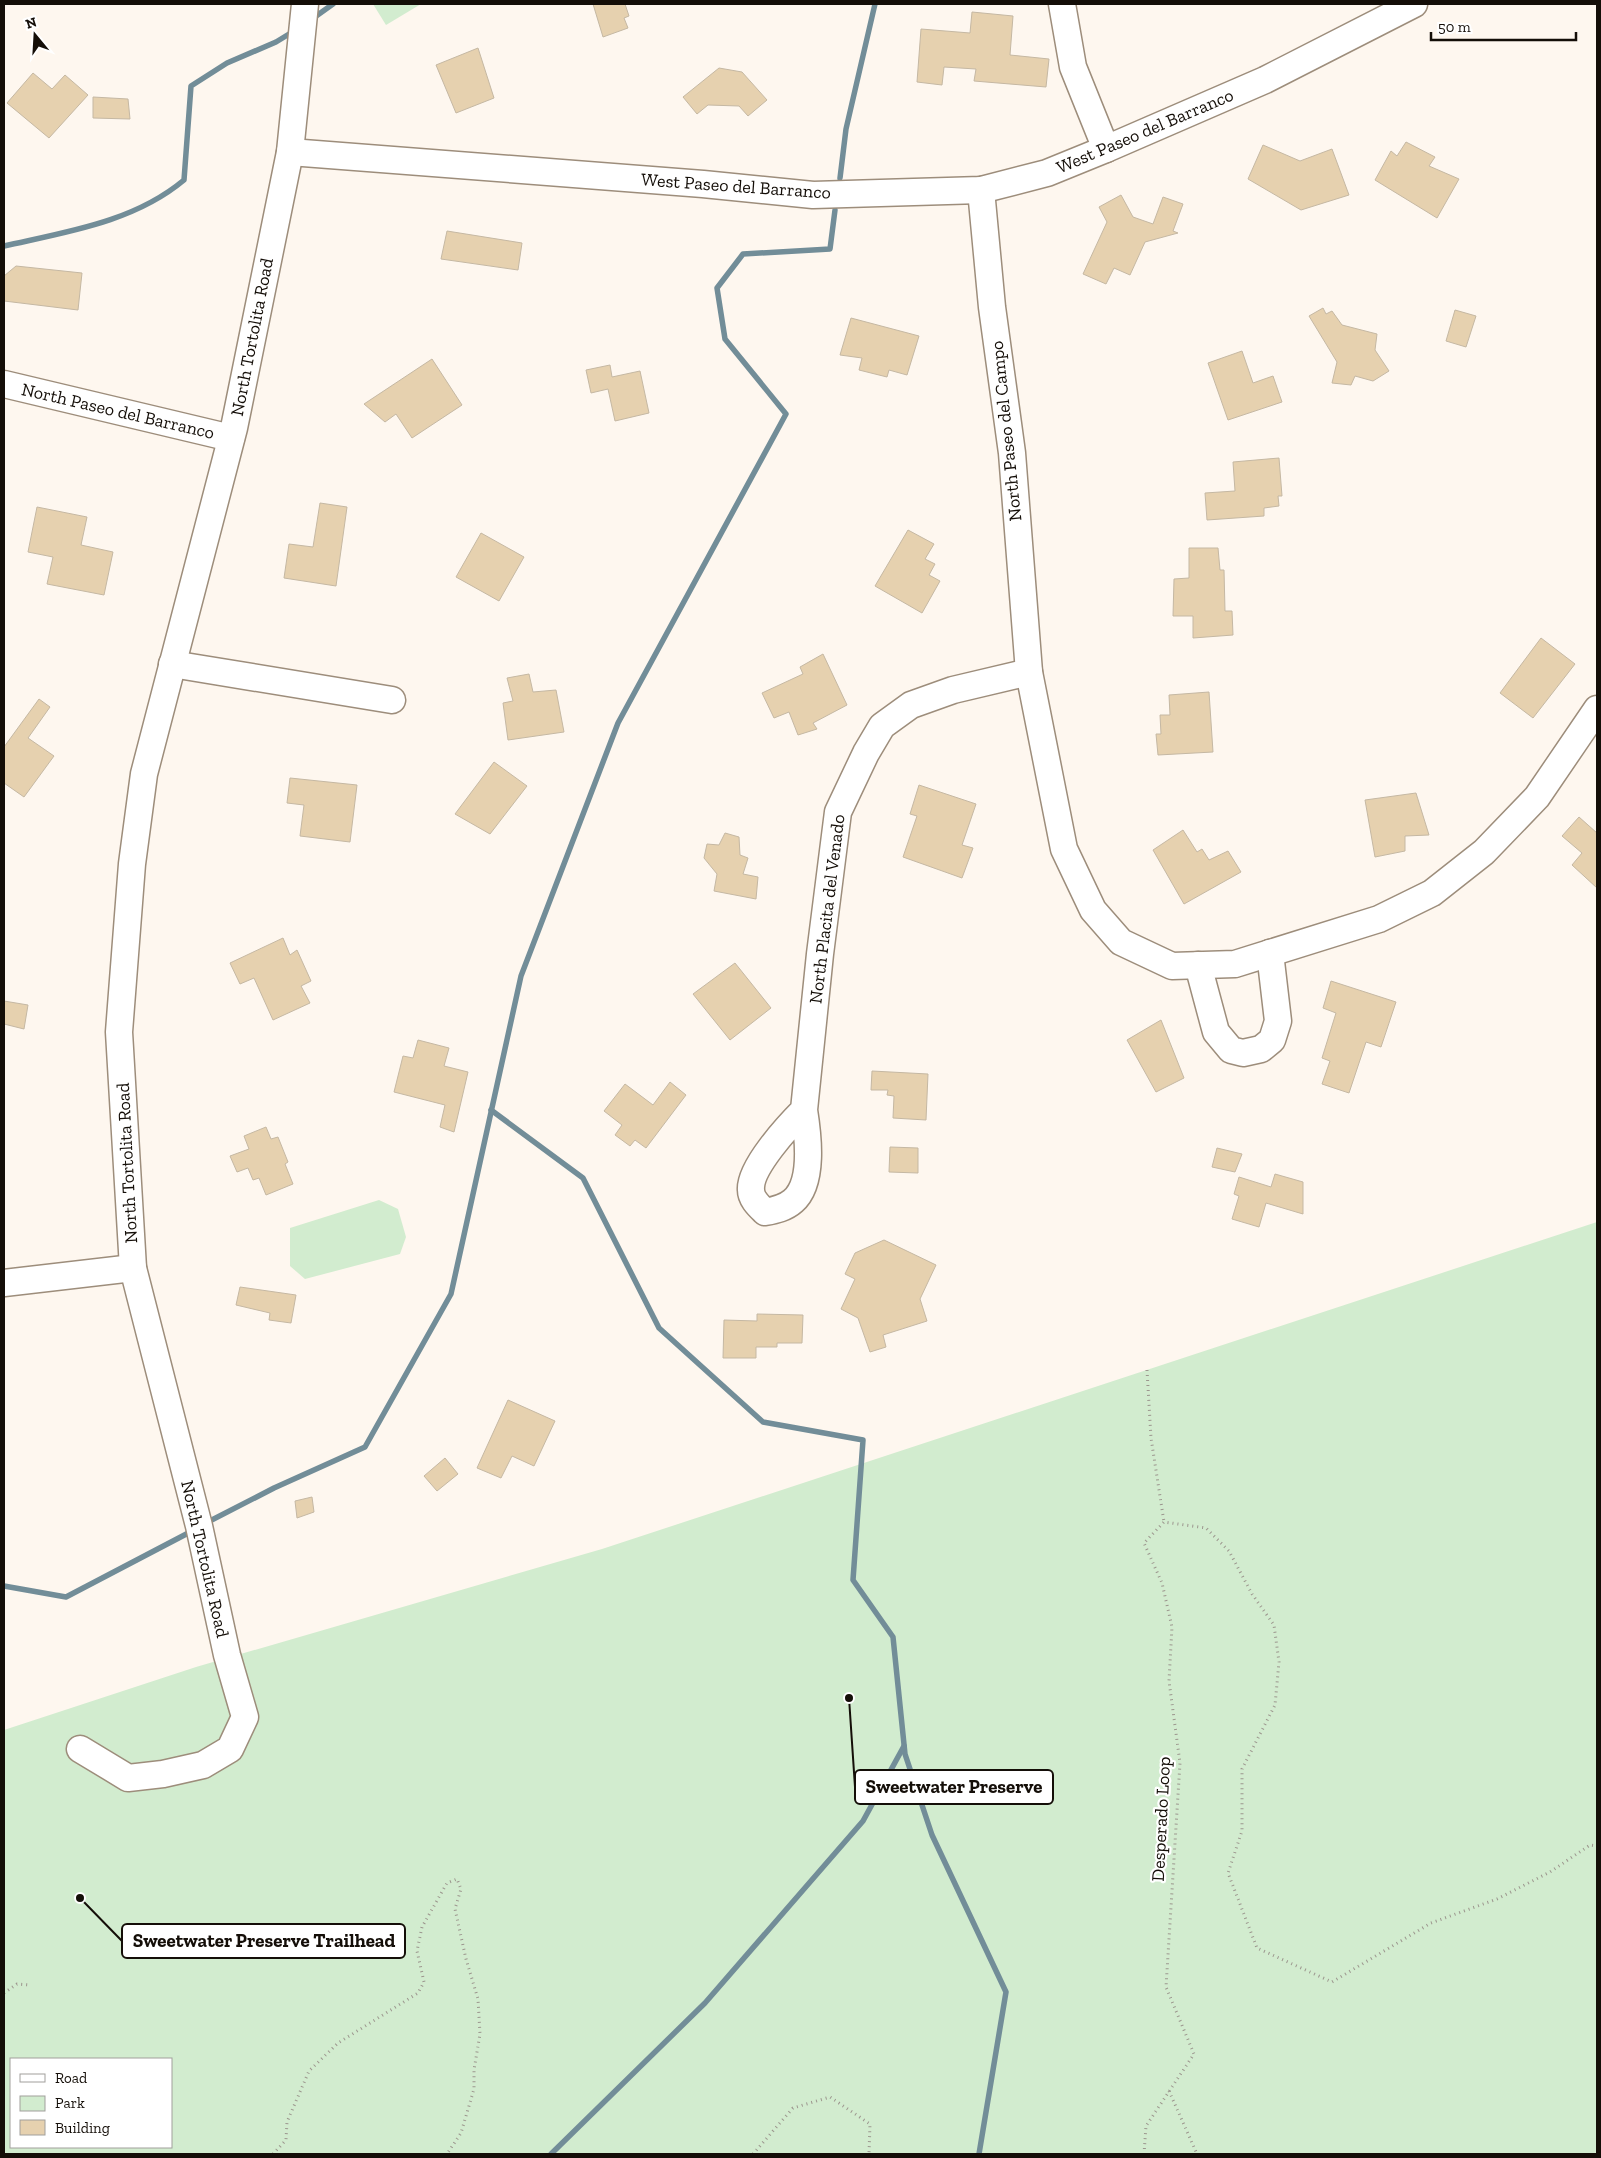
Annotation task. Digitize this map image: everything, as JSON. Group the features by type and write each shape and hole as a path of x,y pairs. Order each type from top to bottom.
{"street":[{"name":"North Tortolita Road","path":"80,1749 128,1778 163,1774 203,1765 230,1749 245,1717 227,1655 199,1526 133,1268 119,1032 132,864 144,774 231,438 290,152 305,4"},
{"path":"1062,4 1073,67 1106,149"},
{"name":"West Paseo del Barranco","path":"290,152 703,184 814,195 981,190 1046,173 1106,149 1265,80 1414,4"},
{"name":"North Paseo del Campo","path":"981,190 992,307 1012,453 1029,672 1064,849 1093,910 1121,942 1172,966 1235,964 1380,919 1439,887 1484,852 1537,797 1597,710"},
{"name":"North Paseo del Barranco","path":"4,384 231,438"},
{"path":"172,664 392,700"},
{"name":"North Placita del Venado","path":"804,1110 820,954 838,812 866,752 882,726 910,705 953,690 1029,672"},
{"path":"1198,965 1216,1032 1231,1050 1243,1053 1261,1049 1272,1040 1278,1021 1270,953"},
{"path":"4,1283 133,1268"}],"path":[{"path":"1147,1370 1151,1438 1164,1522 1206,1528 1230,1551 1252,1594 1274,1625 1279,1662 1275,1706 1242,1769 1242,1830 1228,1873 1257,1948 1332,1982 1431,1924 1497,1898 1550,1872 1590,1845 1597,1846"},
{"name":"Desperado Loop","path":"1144,2154 1146,2126 1194,2054 1166,1987 1180,1763 1169,1681 1172,1627 1162,1583 1144,1543 1164,1522"},
{"path":"273,2154 286,2140 287,2122 309,2071 338,2043 390,2008 418,1993 424,1982 417,1951 422,1927 446,1883 457,1879 461,1889 454,1909 478,1999 480,2034 474,2070 474,2089 461,2133 447,2154"},
{"path":"4,1993 17,1984 30,1984"},
{"path":"1169,2092 1197,2154"},
{"path":"753,2154 794,2108 830,2097 870,2124 869,2154"}],"green space":[{"path":"373,4 421,4 386,25"},
{"path":"379,1200 398,1209 406,1237 400,1254 305,1279 290,1266 290,1228"},
{"path":"1597,1222 1597,2154 4,2154 4,1730 196,1667 602,1549"}],"building":[{"path":"593,4 625,4 629,16 624,18 628,28 603,37"},
{"path":"972,12 1013,16 1010,55 1049,59 1046,87 974,81 976,69 944,67 942,85 917,82 921,29 970,33"},
{"path":"478,48 494,98 456,113 436,65"},
{"path":"719,68 742,72 767,100 748,116 739,106 708,105 697,114 683,97"},
{"path":"33,73 52,89 65,75 88,95 49,138 7,103"},
{"path":"93,97 128,99 130,119 93,118"},
{"path":"1406,142 1435,157 1429,166 1459,179 1437,218 1375,180 1391,151 1397,156"},
{"path":"1263,145 1300,161 1332,149 1349,195 1301,210 1248,179"},
{"path":"1121,195 1133,217 1153,224 1163,197 1183,204 1173,231 1178,233 1145,242 1130,275 1114,268 1106,284 1083,274 1107,222 1099,207"},
{"path":"447,231 522,243 518,270 441,259"},
{"path":"16,266 82,273 78,310 4,301 4,276"},
{"path":"1323,308 1326,314 1332,311 1342,325 1377,334 1375,350 1389,371 1373,381 1355,376 1351,385 1332,383 1337,362 1309,316"},
{"path":"1455,310 1476,316 1466,347 1446,341"},
{"path":"851,318 919,336 907,375 889,370 887,377 859,370 862,358 840,355"},
{"path":"1242,351 1253,383 1273,376 1282,402 1228,420 1208,363"},
{"path":"432,359 462,405 412,438 396,414 385,422 364,404"},
{"path":"610,365 612,377 640,371 649,413 615,421 608,389 591,393 586,370"},
{"path":"1279,458 1282,496 1278,496 1279,506 1264,508 1264,516 1207,520 1205,493 1235,491 1233,462"},
{"path":"320,503 347,507 336,586 284,578 289,544 313,547"},
{"path":"37,507 87,517 81,545 113,552 104,595 47,584 53,557 28,552"},
{"path":"908,530 934,544 925,559 935,564 929,575 940,581 922,613 875,586"},
{"path":"481,533 524,557 499,601 456,577"},
{"path":"1189,548 1218,548 1220,570 1224,570 1225,611 1232,611 1233,635 1193,638 1193,616 1173,616 1174,579 1189,578"},
{"path":"1541,638 1575,664 1533,718 1500,693"},
{"path":"823,654 847,705 813,723 817,729 798,735 789,712 774,718 762,693 803,674 800,667"},
{"path":"529,674 533,692 556,690 564,732 508,740 503,703 513,701 507,678"},
{"path":"1209,692 1213,752 1158,755 1156,734 1161,734 1160,715 1170,715 1169,695"},
{"path":"39,699 50,707 28,738 54,756 24,797 4,783 4,747"},
{"path":"494,762 527,786 490,834 455,814"},
{"path":"290,778 357,785 350,842 300,836 304,805 287,803"},
{"path":"919,785 976,804 962,845 973,848 962,878 903,857 917,816 910,814"},
{"path":"1416,793 1429,835 1405,836 1405,851 1375,857 1365,800"},
{"path":"1579,817 1597,833 1597,888 1572,865 1582,853 1562,836"},
{"path":"1183,830 1197,852 1202,849 1209,860 1228,851 1241,872 1184,904 1153,850"},
{"path":"725,833 739,837 740,855 748,858 743,874 758,877 756,899 714,891 717,874 704,858 707,844 719,845"},
{"path":"283,938 290,955 297,950 311,981 301,986 310,1003 273,1020 254,978 240,984 230,963"},
{"path":"735,963 771,1008 730,1040 693,994"},
{"path":"1331,981 1396,1002 1381,1047 1366,1042 1349,1093 1322,1084 1330,1061 1322,1058 1336,1013 1323,1008"},
{"path":"4,1001 28,1005 24,1029 4,1024"},
{"path":"1161,1020 1184,1078 1156,1092 1127,1040"},
{"path":"418,1040 449,1048 444,1066 468,1072 454,1132 440,1127 445,1105 394,1092 403,1056 413,1058"},
{"path":"872,1071 928,1074 926,1120 893,1118 894,1096 887,1095 888,1090 871,1090"},
{"path":"670,1082 686,1095 646,1148 635,1140 630,1146 615,1135 622,1125 604,1111 625,1084 653,1105"},
{"path":"266,1127 271,1139 278,1137 288,1162 285,1164 293,1184 266,1195 259,1178 253,1180 248,1168 237,1172 230,1156 249,1149 244,1136"},
{"path":"890,1147 918,1148 918,1173 889,1172"},
{"path":"1217,1148 1242,1154 1235,1172 1212,1167"},
{"path":"1275,1174 1303,1182 1303,1214 1266,1203 1259,1227 1232,1219 1239,1196 1234,1194 1239,1177 1271,1187"},
{"path":"884,1240 936,1265 920,1299 927,1321 883,1335 886,1347 870,1352 858,1318 841,1309 855,1279 845,1274 855,1253"},
{"path":"240,1287 296,1295 291,1323 269,1320 270,1313 236,1305"},
{"path":"757,1314 803,1315 802,1343 777,1343 777,1347 756,1347 756,1358 723,1358 724,1320 757,1321"},
{"path":"508,1400 555,1421 534,1466 512,1456 501,1478 477,1468"},
{"path":"445,1458 458,1474 437,1491 424,1476"},
{"path":"312,1497 314,1512 297,1518 295,1501"}],"waterway":[{"path":"312,19 333,4"},
{"path":"840,178 846,129 875,4"},
{"path":"4,246 75,230 121,216 144,206 184,180 191,86 227,63 276,42 294,31"},
{"path":"204,1524 274,1488 365,1447 451,1294 521,976 618,723 786,414 725,339 717,288 743,254 830,249 835,210"},
{"path":"491,1110 583,1178 659,1328 763,1422 863,1440 853,1580 893,1637 905,1754 932,1835 1006,1992 979,2154"},
{"path":"4,1586 66,1597 194,1530"},
{"path":"551,2154 705,2003 863,1821 904,1746"}],"place":[{"name":"Sweetwater Preserve","path":"849,1698"},
{"name":"Sweetwater Preserve Trailhead","path":"80,1898"}]}
